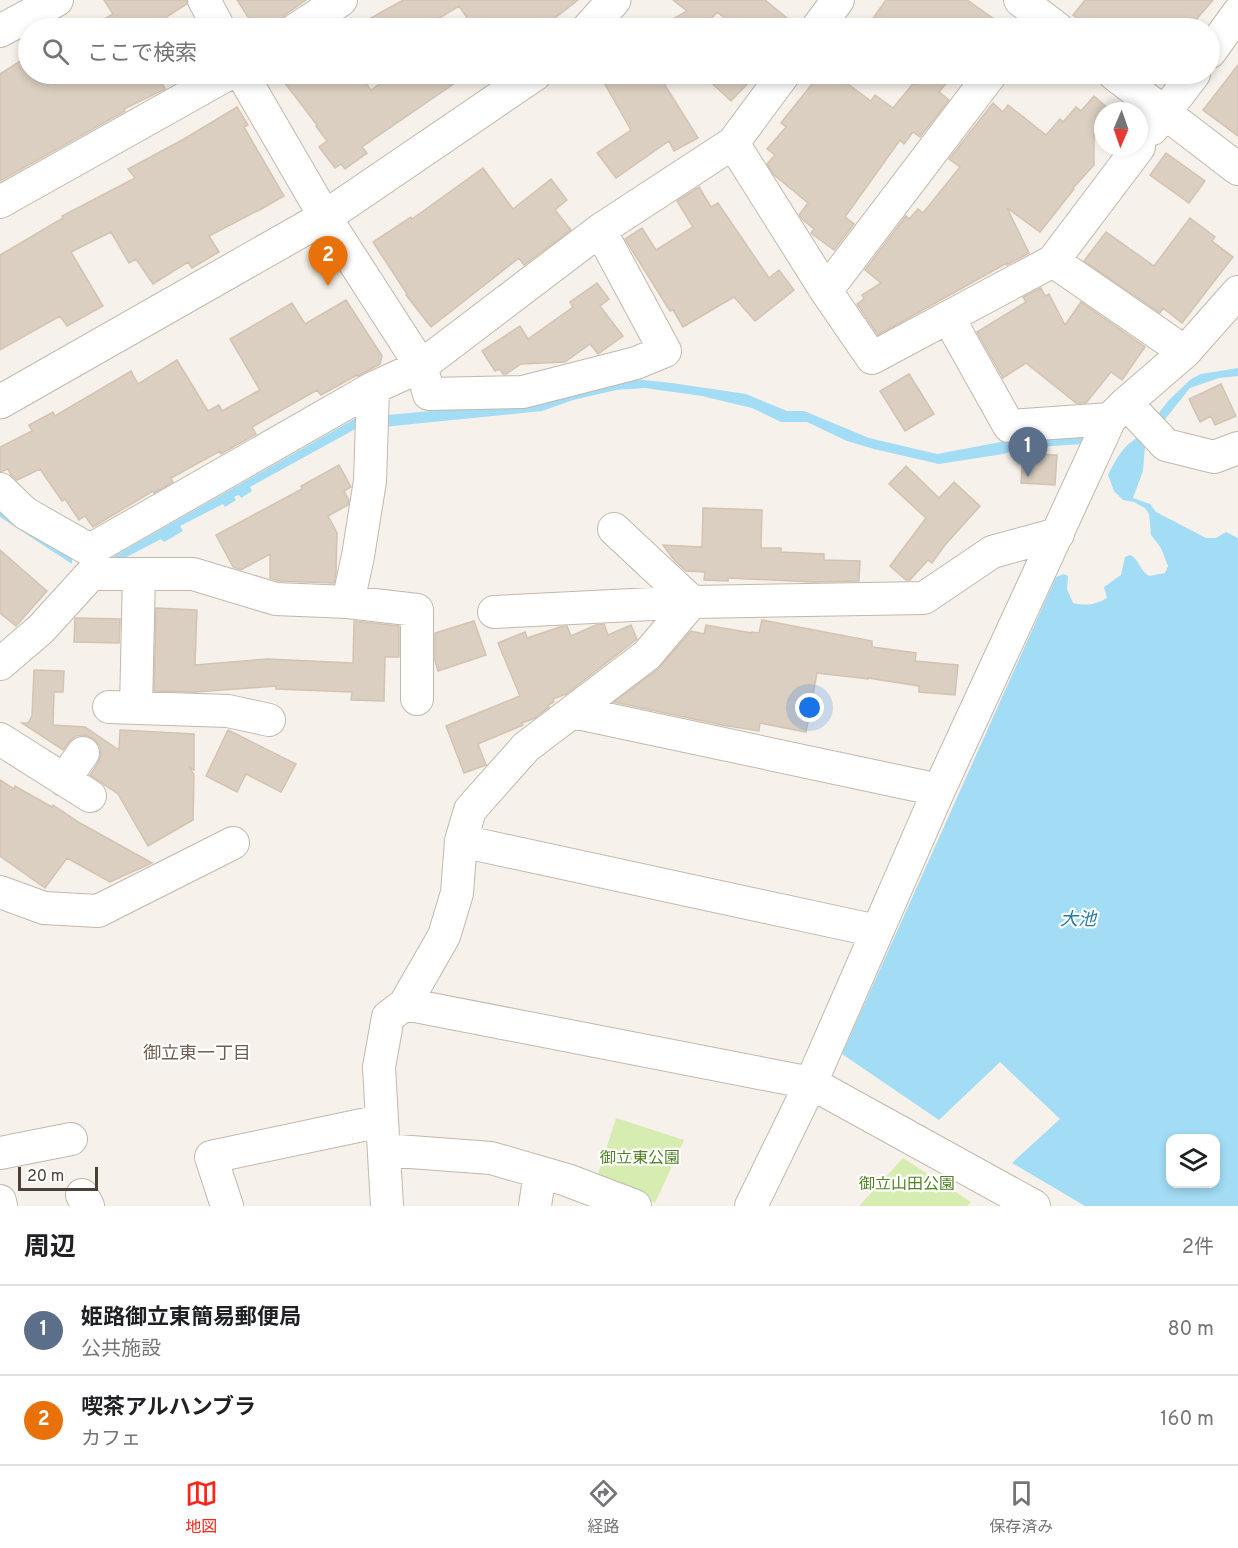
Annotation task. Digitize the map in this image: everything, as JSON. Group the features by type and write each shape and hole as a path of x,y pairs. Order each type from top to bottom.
{"street":[{"path":"24,18 57,0"},
{"path":"204,0 214,18"},
{"path":"313,18 341,0"},
{"path":"598,18 614,0"},
{"path":"824,18 838,0"},
{"path":"1220,38 1238,14"},
{"path":"0,31 18,21"},
{"path":"0,202 210,84"},
{"path":"248,84 325,217 422,366 429,394 523,392 636,363 665,351 600,230"},
{"path":"0,402 325,217 520,84"},
{"path":"0,664 41,629 90,562 373,388 422,366 600,230 733,143 777,84"},
{"path":"826,291 983,84"},
{"path":"1127,84 1238,169"},
{"path":"1148,135 1186,84"},
{"path":"733,143 826,291 872,358 1053,261 1132,156"},
{"path":"1053,261 1185,352"},
{"path":"751,1206 811,1083 939,790 1118,411 1185,352 1238,292"},
{"path":"948,317 1009,426 1118,411 1166,445 1214,457 1238,448"},
{"path":"348,602 370,481 373,388"},
{"path":"0,489 26,513 90,562 139,574 193,574 276,599 348,602 417,610 417,699"},
{"path":"614,529 692,602"},
{"path":"494,612 692,602 924,598 992,552 1058,534"},
{"path":"139,574 123,707 228,711 268,720"},
{"path":"387,1206 379,1067 388,1017 405,1004 444,936 457,893 461,842 470,810 526,747 647,655 692,602"},
{"path":"573,712 939,790"},
{"path":"0,739 90,796"},
{"path":"64,780 83,753"},
{"path":"461,842 877,931"},
{"path":"0,892 44,908 98,911 233,843"},
{"path":"405,1004 811,1083 1034,1206"},
{"path":"227,1206 211,1157 383,1136 491,1158 567,1180 635,1206"},
{"path":"0,1154 71,1139"},
{"path":"535,1206 540,1172"},
{"path":"0,1201 1,1206"}],"green space":[{"name":"御立東公園","path":"616,1118 684,1140 655,1203 598,1174"},
{"name":"御立山田公園","path":"903,1158 971,1202 967,1206 859,1206"}],"water":[{"name":"大池","path":"1238,368 1238,376 1219,378 1190,388 1145,446 1143,471 1133,498 1150,504 1156,512 1206,538 1216,538 1226,532 1238,538 1238,1206 1085,1206 1012,1163 1060,1119 1000,1062 939,1120 842,1054 1056,577 1064,574 1068,576 1067,589 1073,603 1086,605 1107,598 1104,587 1121,575 1125,557 1130,555 1133,557 1149,576 1165,573 1168,566 1161,548 1151,535 1149,514 1145,508 1134,502 1123,500 1114,491 1108,475 1126,447 1191,379 1201,374"},
{"path":"634,379 746,394 787,411 804,411 869,438 937,454 1028,437 1087,435 1082,444 1023,448 1003,454 939,464 847,441 807,422 781,422 752,408 702,396 645,388 616,390 573,400 542,411 363,429 359,427 250,487 252,491 241,498 239,495 234,497 236,500 225,507 223,504 180,526 183,531 164,542 161,539 115,563 114,556 356,418 452,409"},
{"path":"0,511 72,559 72,564 0,517"}],"building":[{"path":"104,0 186,0 187,4 165,18 106,18 113,14"},
{"path":"237,0 306,0 284,18 249,18"},
{"path":"403,0 578,0 555,18 467,18 459,6 439,18 371,18"},
{"path":"673,0 765,0 787,18 724,18 717,12 712,18 675,18 687,11"},
{"path":"886,0 967,0 993,18 873,18"},
{"path":"1085,0 1213,0 1198,18 1077,18 1073,15"},
{"path":"18,62 18,84 162,84 165,89 124,109 125,111 0,181 0,74"},
{"path":"1238,65 1238,136 1203,110"},
{"path":"286,84 366,84 371,90 380,84 453,84 362,147 367,153 345,169 341,164 335,168 319,147 327,141"},
{"path":"605,84 664,84 698,138 674,151 669,141 616,178 597,153 631,130"},
{"path":"713,84 747,84 731,101"},
{"path":"812,84 848,84 871,101 875,95 893,108 913,84 946,84 939,92 949,100 920,137 913,132 904,144 900,140 845,217 854,224 834,250 811,233 814,229 799,215 808,203 773,174 767,164 775,155 767,149 786,127 781,123"},
{"path":"1094,96 1101,102 1094,102 1094,165 1073,188 1040,232 1007,208 1029,253 878,335 857,304 864,299 862,295 881,283 865,270 906,216 909,219 918,209 923,213 960,167 949,159 993,103 1003,112 1008,105 1046,135 1060,119 1063,122 1076,107 1081,111"},
{"path":"237,107 248,125 244,127 284,196 209,236 219,252 192,268 188,262 153,284 136,259 129,263 111,232 71,252 103,306 67,326 60,316 0,350 0,255 63,218 62,216 135,178 128,169"},
{"path":"1166,153 1205,181 1189,203 1150,175"},
{"path":"483,168 513,209 551,179 567,200 555,210 571,230 524,265 519,258 431,327 406,295 373,242 411,217 412,219"},
{"path":"699,187 711,207 718,203 769,278 779,270 794,290 755,321 734,297 683,327 673,310 670,311 625,239 642,228 656,250 693,227 677,201"},
{"path":"1190,218 1215,237 1212,241 1233,257 1182,323 1163,308 1160,313 1084,261 1106,232 1154,266"},
{"path":"597,283 609,299 600,306 623,336 598,354 590,344 565,362 521,364 506,374 503,374 500,369 495,371 482,351 520,326 528,339 573,307 570,302"},
{"path":"1041,288 1045,296 1049,294 1065,325 1081,302 1145,347 1122,380 1111,372 1086,403 1076,403 1026,363 1003,378 977,332 1026,302 1023,297"},
{"path":"346,300 382,356 380,364 321,395 317,390 252,427 256,434 171,478 173,482 154,493 153,491 93,527 85,516 79,520 65,499 62,501 40,469 17,480 8,469 0,472 0,447 32,431 29,425 53,412 55,416 131,371 138,384 177,360 208,411 219,405 222,411 260,390 230,339 292,303 305,324"},
{"path":"909,374 934,414 905,431 880,391"},
{"path":"1221,384 1236,416 1215,425 1211,416 1200,422 1189,399"},
{"path":"1023,454 1057,455 1055,485 1021,483"},
{"path":"339,465 351,487 344,491 349,500 348,505 328,516 337,533 334,583 279,581 270,578 270,554 241,570 233,567 216,535 302,489 301,486"},
{"path":"906,466 939,498 954,482 980,506 932,563 928,560 910,580 906,580 890,566 926,518 889,484"},
{"path":"703,508 762,510 761,548 781,548 781,552 824,554 824,560 860,561 859,581 814,582 728,578 728,581 704,580 705,572 686,571 663,545 702,547"},
{"path":"0,550 47,591 16,626 0,613"},
{"path":"156,608 197,610 195,665 267,659 353,663 354,621 399,626 399,657 385,657 384,701 351,700 352,692 276,689 276,686 195,692 154,691"},
{"path":"75,618 120,619 119,643 74,642"},
{"path":"762,620 872,641 872,647 916,653 915,661 958,665 955,695 919,692 919,686 817,673 806,732 760,723 759,731 614,702 658,669 691,631 704,634 706,625 759,633"},
{"path":"474,621 486,655 438,671 435,661 435,633"},
{"path":"604,624 608,635 631,625 637,639 566,694 553,699 554,702 535,718 478,744 486,765 464,773 446,726 520,696 498,643 525,632 527,638 567,626 571,636"},
{"path":"34,670 64,671 63,692 54,692 53,725 85,727 119,750 120,730 194,734 194,770 190,768 194,775 193,820 148,846 118,794 90,775 101,755 100,746 94,739 85,735 76,736 63,750 22,723 28,723 32,716"},
{"path":"228,730 296,764 281,792 246,774 237,792 206,776"},
{"path":"0,780 52,807 53,805 80,823 152,863 110,882 67,858 45,888 0,856"}],"place":[{"name":"喫茶アルハンブラ","path":"328,286"},
{"name":"姫路御立東簡易郵便局","path":"1028,477"}],"district":[{"name":"御立東一丁目","path":"197,1054"}]}
